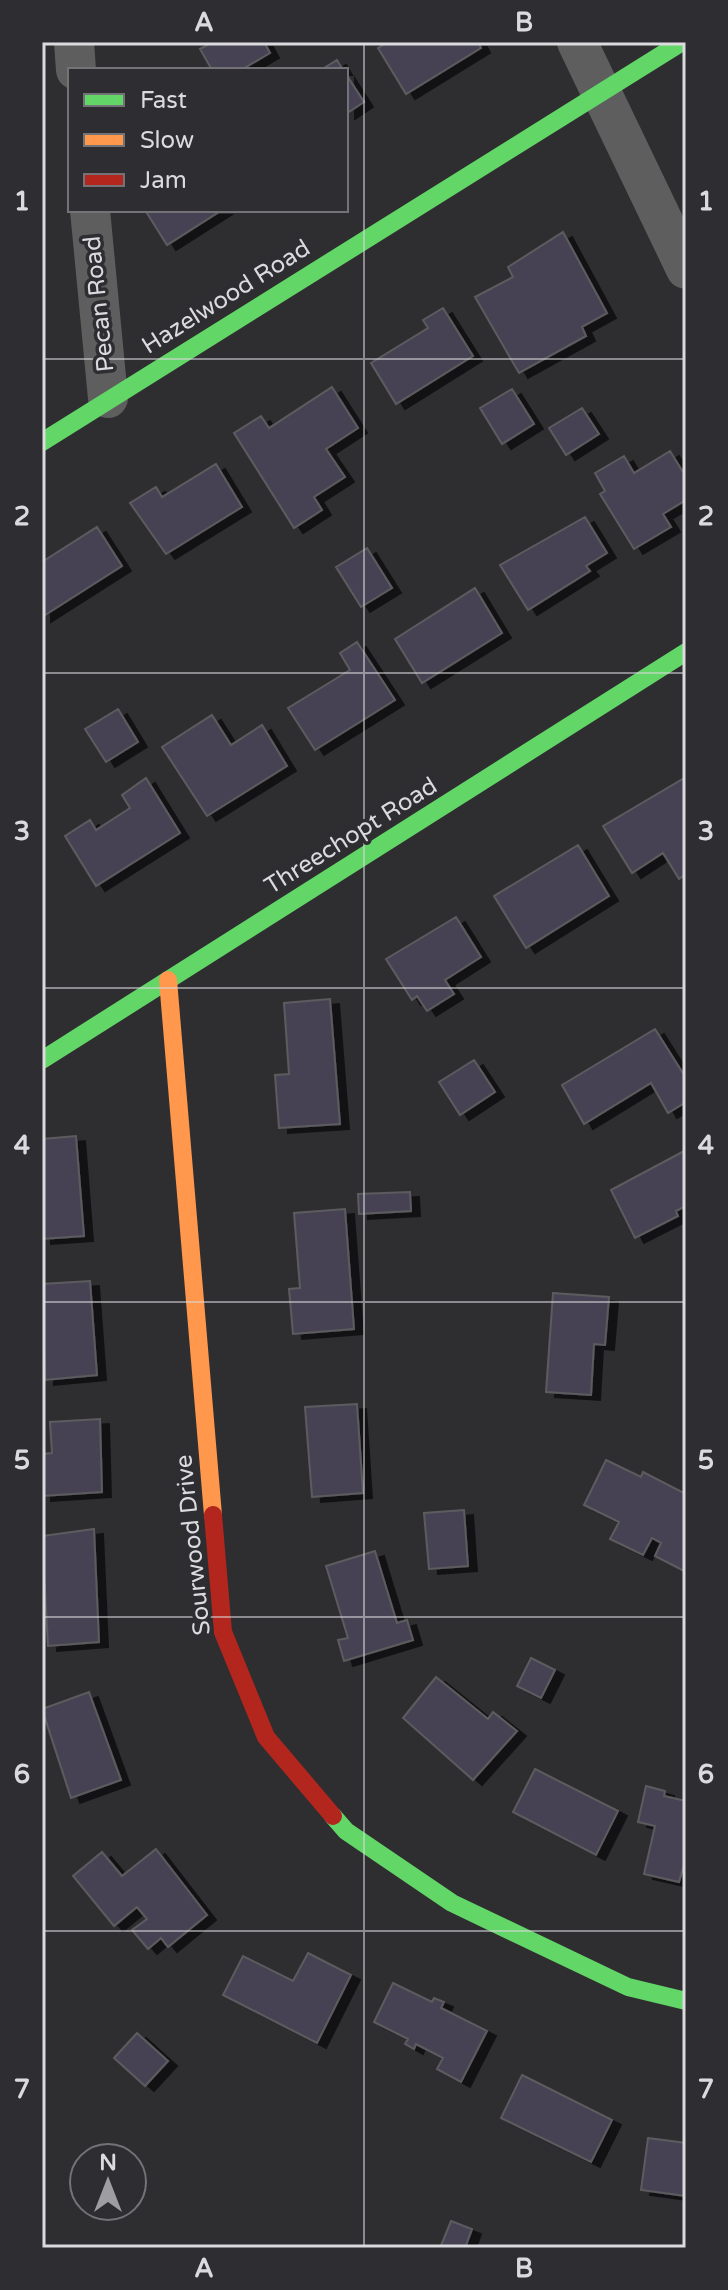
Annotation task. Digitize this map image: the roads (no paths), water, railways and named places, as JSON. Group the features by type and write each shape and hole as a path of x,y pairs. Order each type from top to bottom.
{"street":[{"path":"74,42 76,68"},
{"path":"577,42 686,269"},
{"name":"Hazelwood Road","path":"42,442 682,42"},
{"name":"Pecan Road","path":"90,212 108,398"},
{"name":"Threechopt Road","path":"42,1060 686,652"},
{"name":"Sourwood Drive","path":"168,980 223,1632 266,1737 346,1831 452,1903 628,1987 686,2001"}]}
